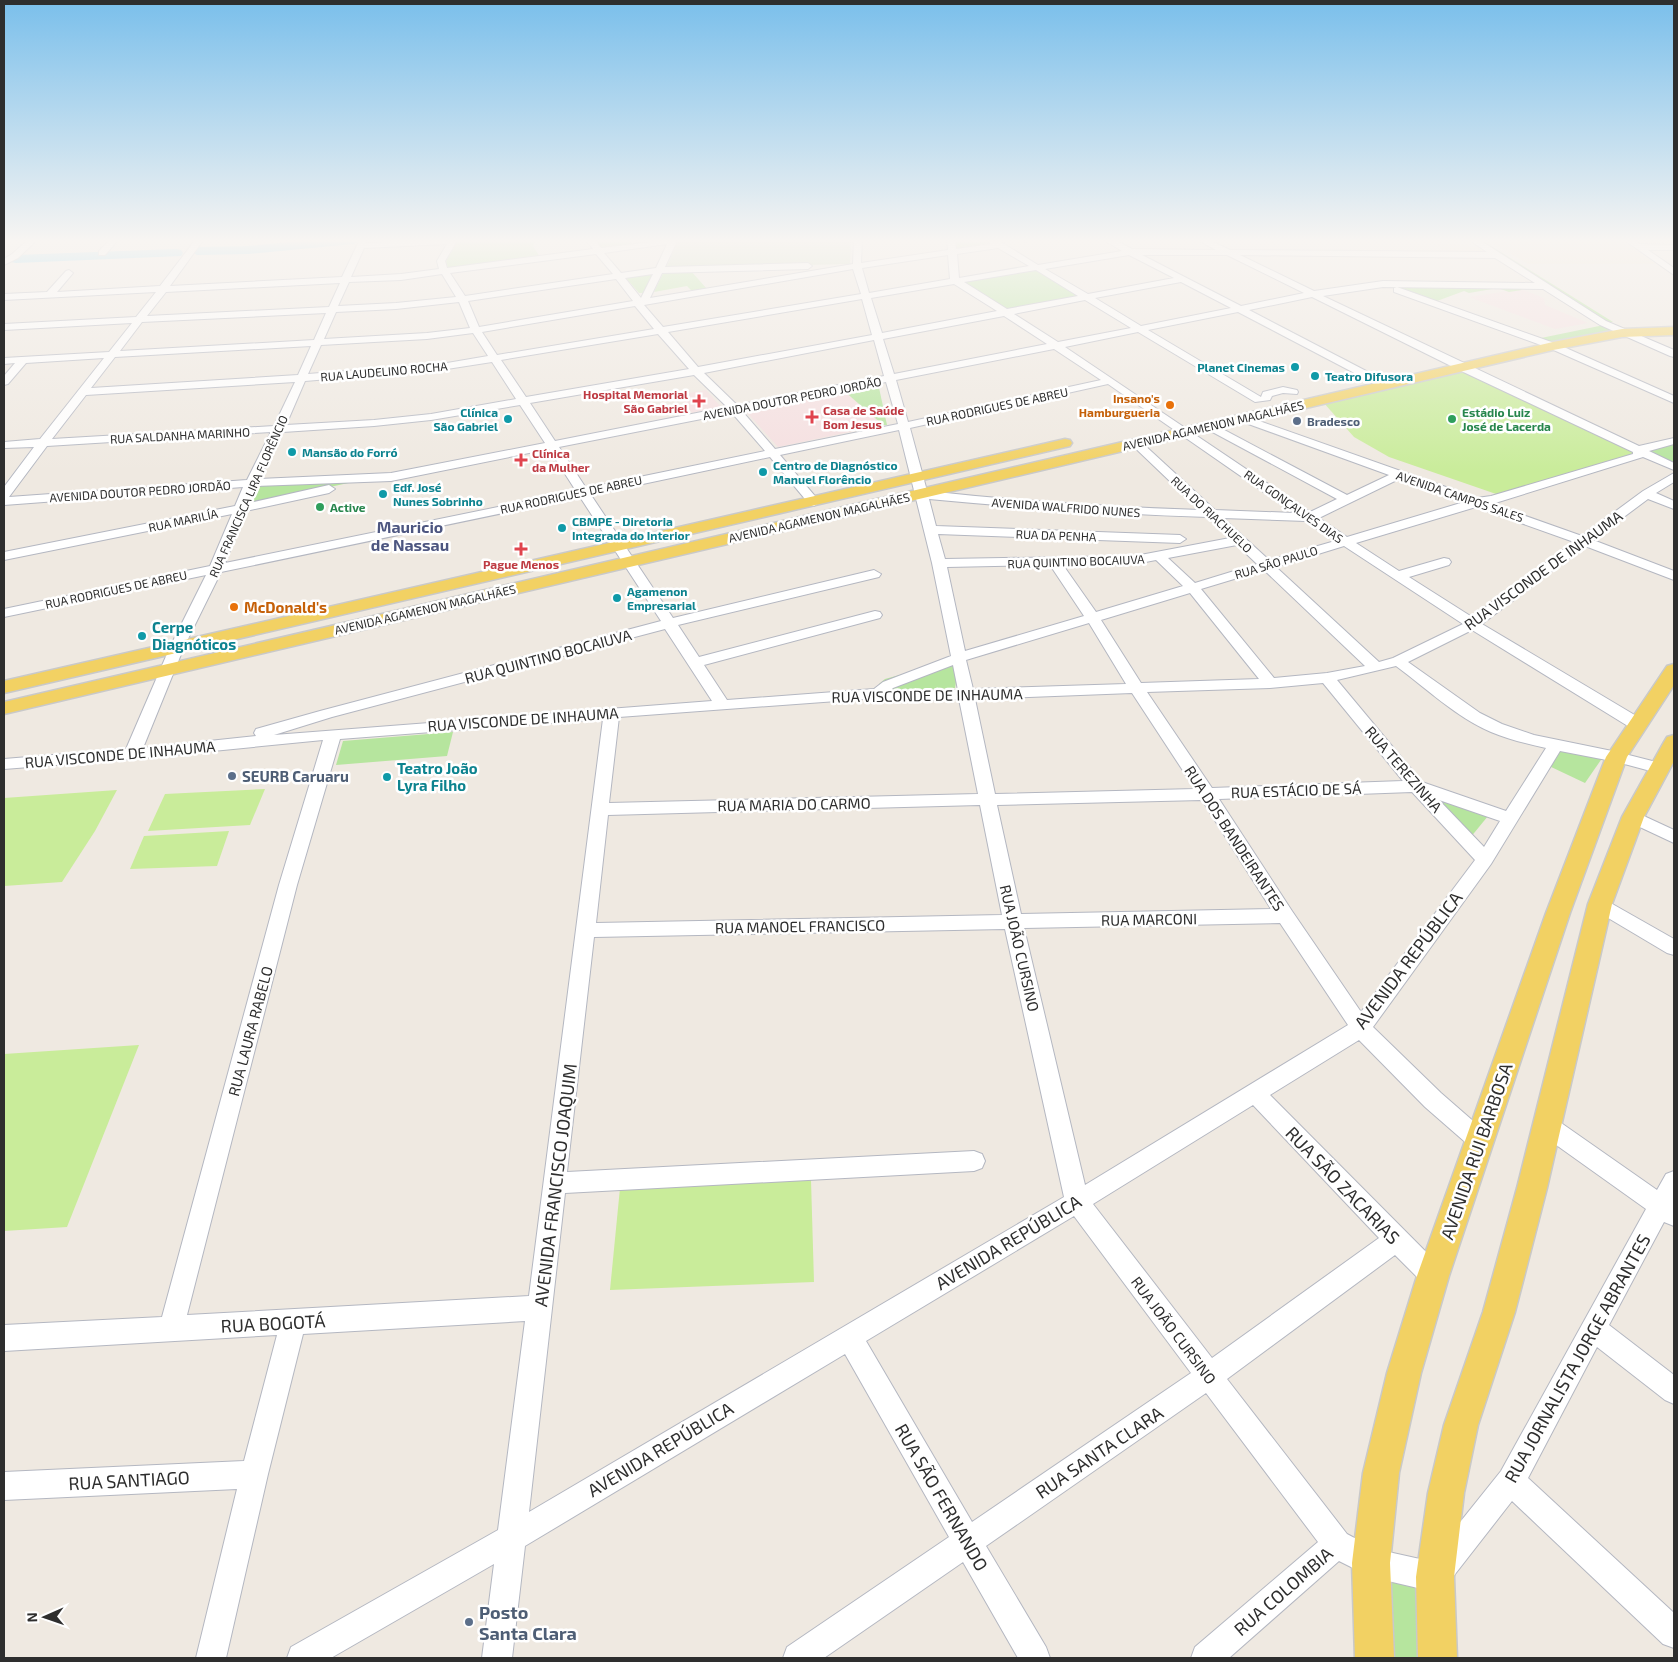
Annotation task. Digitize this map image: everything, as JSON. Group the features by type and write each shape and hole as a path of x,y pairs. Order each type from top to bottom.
{"main road":[{"path":"1614,326 1674,323"},
{"name":"AVENIDA AGAMENON MAGALHÃES","path":"1148,424 1168,420 1209,426 1244,419 1461,360 1553,346 1614,326"},
{"name":"AVENIDA AGAMENON MAGALHÃES","path":"1584,327 1614,326 1635,331 1674,331"},
{"path":"1505,344 1565,331"},
{"name":"AVENIDA AGAMENON MAGALHÃES","path":"1348,379 1442,358 1461,360"},
{"name":"AVENIDA AGAMENON MAGALHÃES","path":"1240,404 1298,391"},
{"name":"AVENIDA AGAMENON MAGALHÃES","path":"4,687 177,647 622,554 919,486 1136,443 1185,424"},
{"name":"AVENIDA AGAMENON MAGALHÃES","path":"4,708 167,670 622,554 814,502 919,486 1081,440"},
{"name":"AVENIDA RUI BARBOSA","path":"1374,1658 1371,1563 1381,1473 1404,1373 1433,1276 1558,913 1617,757 1674,670"},
{"path":"1437,1658 1435,1576 1446,1493 1461,1425 1499,1312 1532,1188 1600,904 1633,817 1658,768 1674,742"}],"street":[{"path":"4,495 141,317"},
{"path":"4,327 205,317"},
{"name":"RUA FRANCISCA LIRA FLORÊNCIO","path":"132,754 177,647 216,568 251,483 278,430 329,317"},
{"path":"470,317 494,359 723,705"},
{"path":"4,361 418,337 558,317"},
{"path":"651,317 696,371 735,409 814,502"},
{"name":"RUA LAUDELINO ROCHA","path":"82,392 430,368 749,317"},
{"name":"RUA JOÃO CURSINO","path":"871,317 904,426 939,563 1013,922 1077,1202 1337,1544 1371,1563 1435,1576"},
{"name":"RUA SALDANHA MARINHO","path":"4,445 404,421 696,371 981,317"},
{"path":"1013,317 1168,420"},
{"path":"1122,317 1262,399"},
{"name":"AVENIDA DOUTOR PEDRO JORDÃO","path":"4,501 251,483 391,477 1207,317"},
{"path":"1253,317 1366,375"},
{"path":"1360,317 1442,358"},
{"path":"1474,317 1532,337 1674,400"},
{"path":"1598,317 1614,326 1674,354"},
{"path":"1599,317 1614,326"},
{"path":"1635,331 1674,347"},
{"path":"4,382 23,360"},
{"path":"1461,360 1674,467"},
{"name":"RUA RODRIGUES DE ABREU","path":"4,613 904,426 1110,381"},
{"name":"AVENIDA CAMPOS SALES","path":"1244,419 1671,571"},
{"name":"RUA GONÇALVES DIAS","path":"1185,424 1345,542 1471,625 1637,724"},
{"path":"1209,426 1347,500"},
{"name":"RUA SÃO PAULO","path":"878,694 888,685 958,658 1638,456 1639,450 1674,441"},
{"name":"RUA DO RIACHUELO","path":"1136,443 1376,668"},
{"path":"1310,517 1398,475"},
{"name":"RUA MARILÍA","path":"4,556 391,477"},
{"name":"RUA VISCONDE DE INHAUMA","path":"4,764 132,754 333,734 612,712 878,694 896,698 1270,683 1327,678 1376,668 1398,661 1471,625 1647,494 1674,477"},
{"name":"AVENIDA WALFRIDO NUNES","path":"919,486 1014,504 1154,512 1310,517"},
{"path":"1647,494 1674,505"},
{"name":"RUA DA PENHA","path":"931,530 1180,539"},
{"name":"RUA QUINTINO BOCAIUVA","path":"939,563 1112,562 1160,557 1241,540"},
{"path":"1160,557 1193,588 1270,683"},
{"name":"RUA DOS BANDEIRANTES","path":"1054,562 1093,618 1284,916 1361,1028 1433,1100 1480,1142"},
{"path":"1398,576 1444,562"},
{"name":"RUA QUINTINO BOCAIUVA","path":"224,744 326,714 670,623 874,574"},
{"path":"695,663 875,615"},
{"path":"1398,661 1474,716 1515,736 1617,757 1658,768"},
{"name":"RUA TEREZINHA","path":"1327,678 1416,786 1485,859"},
{"name":"AVENIDA FRANCISCO JOAQUIM","path":"498,1658 612,712"},
{"name":"RUA LAURA RABELO","path":"172,1329 286,895 333,734"},
{"name":"AVENIDA REPÚBLICA","path":"302,1658 512,1538 1077,1202 1361,1028 1485,859 1556,745"},
{"name":"RUA ESTÁCIO DE SÁ","path":"988,800 1416,786 1509,818"},
{"name":"RUA MARIA DO CARMO","path":"601,809 988,800"},
{"path":"1633,817 1674,837"},
{"path":"1600,904 1674,948"},
{"name":"RUA MARCONI","path":"1013,922 1284,916"},
{"name":"RUA MANOEL FRANCISCO","path":"586,930 1013,922"},
{"name":"RUA SÃO ZACARIAS","path":"1255,1094 1433,1276"},
{"path":"1546,1125 1668,1210"},
{"path":"556,1183 974,1161"},
{"name":"RUA JORNALISTA JORGE ABRANTES","path":"1435,1576 1511,1481 1594,1329 1668,1210 1674,1181"},
{"name":"RUA SANTA CLARA","path":"798,1658 1209,1376 1396,1240"},
{"name":"RUA BOGOTÁ","path":"4,1341 172,1329 540,1308"},
{"path":"211,1658 254,1474 293,1322"},
{"path":"1594,1329 1674,1391"},
{"name":"RUA SÃO FERNANDO","path":"849,1336 1035,1658"},
{"name":"RUA SANTIAGO","path":"4,1486 254,1474"},
{"path":"1511,1481 1674,1632"},
{"name":"RUA COLOMBIA","path":"1206,1658 1337,1544"}],"shaded area":[{"path":"1522,317 1573,317 1588,323 1555,329"},
{"name":"Hospital Memorial São Gabriel","path":"706,390 721,407 692,413 678,395"},
{"name":"Casa de Saúde Bom Jesus","path":"843,390 883,425 778,447 743,408"}],"green space":[{"path":"1598,317 1604,317 1613,322 1607,322"},
{"path":"1604,325 1613,331 1552,343 1541,338"},
{"name":"Estádio Luiz José de Lacerda","path":"1463,371 1636,453 1499,495 1389,457 1354,437 1323,402"},
{"path":"878,383 887,425 883,425 843,390"},
{"path":"1674,443 1674,463 1647,450"},
{"path":"362,480 243,506 253,484"},
{"path":"940,664 954,665 955,688 891,692 881,689 879,684 885,679"},
{"path":"453,732 447,756 336,765 343,741"},
{"path":"1561,750 1605,754 1585,783 1549,766"},
{"path":"265,789 250,825 148,831 165,794"},
{"path":"117,790 95,831 62,882 4,886 4,798"},
{"path":"1429,792 1488,816 1470,838"},
{"path":"229,831 217,866 130,869 144,836"},
{"path":"139,1045 67,1227 4,1231 4,1054"},
{"path":"811,1180 814,1282 610,1290 620,1188"},
{"path":"1382,1573 1427,1586 1433,1658 1388,1658"}],"place":[{"name":"Planet Cinemas","path":"1295,367"},
{"name":"Teatro Difusora","path":"1315,376"},
{"name":"Hospital Memorial São Gabriel","path":"699,401"},
{"name":"Insano's Hamburgueria","path":"1170,405"},
{"name":"Casa de Saúde Bom Jesus","path":"812,417"},
{"name":"Clínica São Gabriel","path":"508,419"},
{"name":"Estádio Luiz José de Lacerda","path":"1452,419"},
{"name":"Bradesco","path":"1297,421"},
{"name":"Mansão do Forró","path":"292,452"},
{"name":"Clínica da Mulher","path":"521,460"},
{"name":"Centro de Diagnóstico Manuel Florêncio","path":"763,472"},
{"name":"Edf. José Nunes Sobrinho","path":"383,494"},
{"name":"Active","path":"320,507"},
{"name":"CBMPE - Diretoria Integrada do Interior","path":"562,528"},
{"name":"Pague Menos","path":"521,549"},
{"name":"Agamenon Empresarial","path":"617,598"},
{"name":"McDonald's","path":"234,607"},
{"name":"Cerpe Diagnóticos","path":"142,636"},
{"name":"SEURB Caruaru","path":"232,776"},
{"name":"Teatro João Lyra Filho","path":"387,777"},
{"name":"Posto Santa Clara","path":"469,1622"}],"district":[{"name":"Mauricio de Nassau","path":"410,535"}]}
